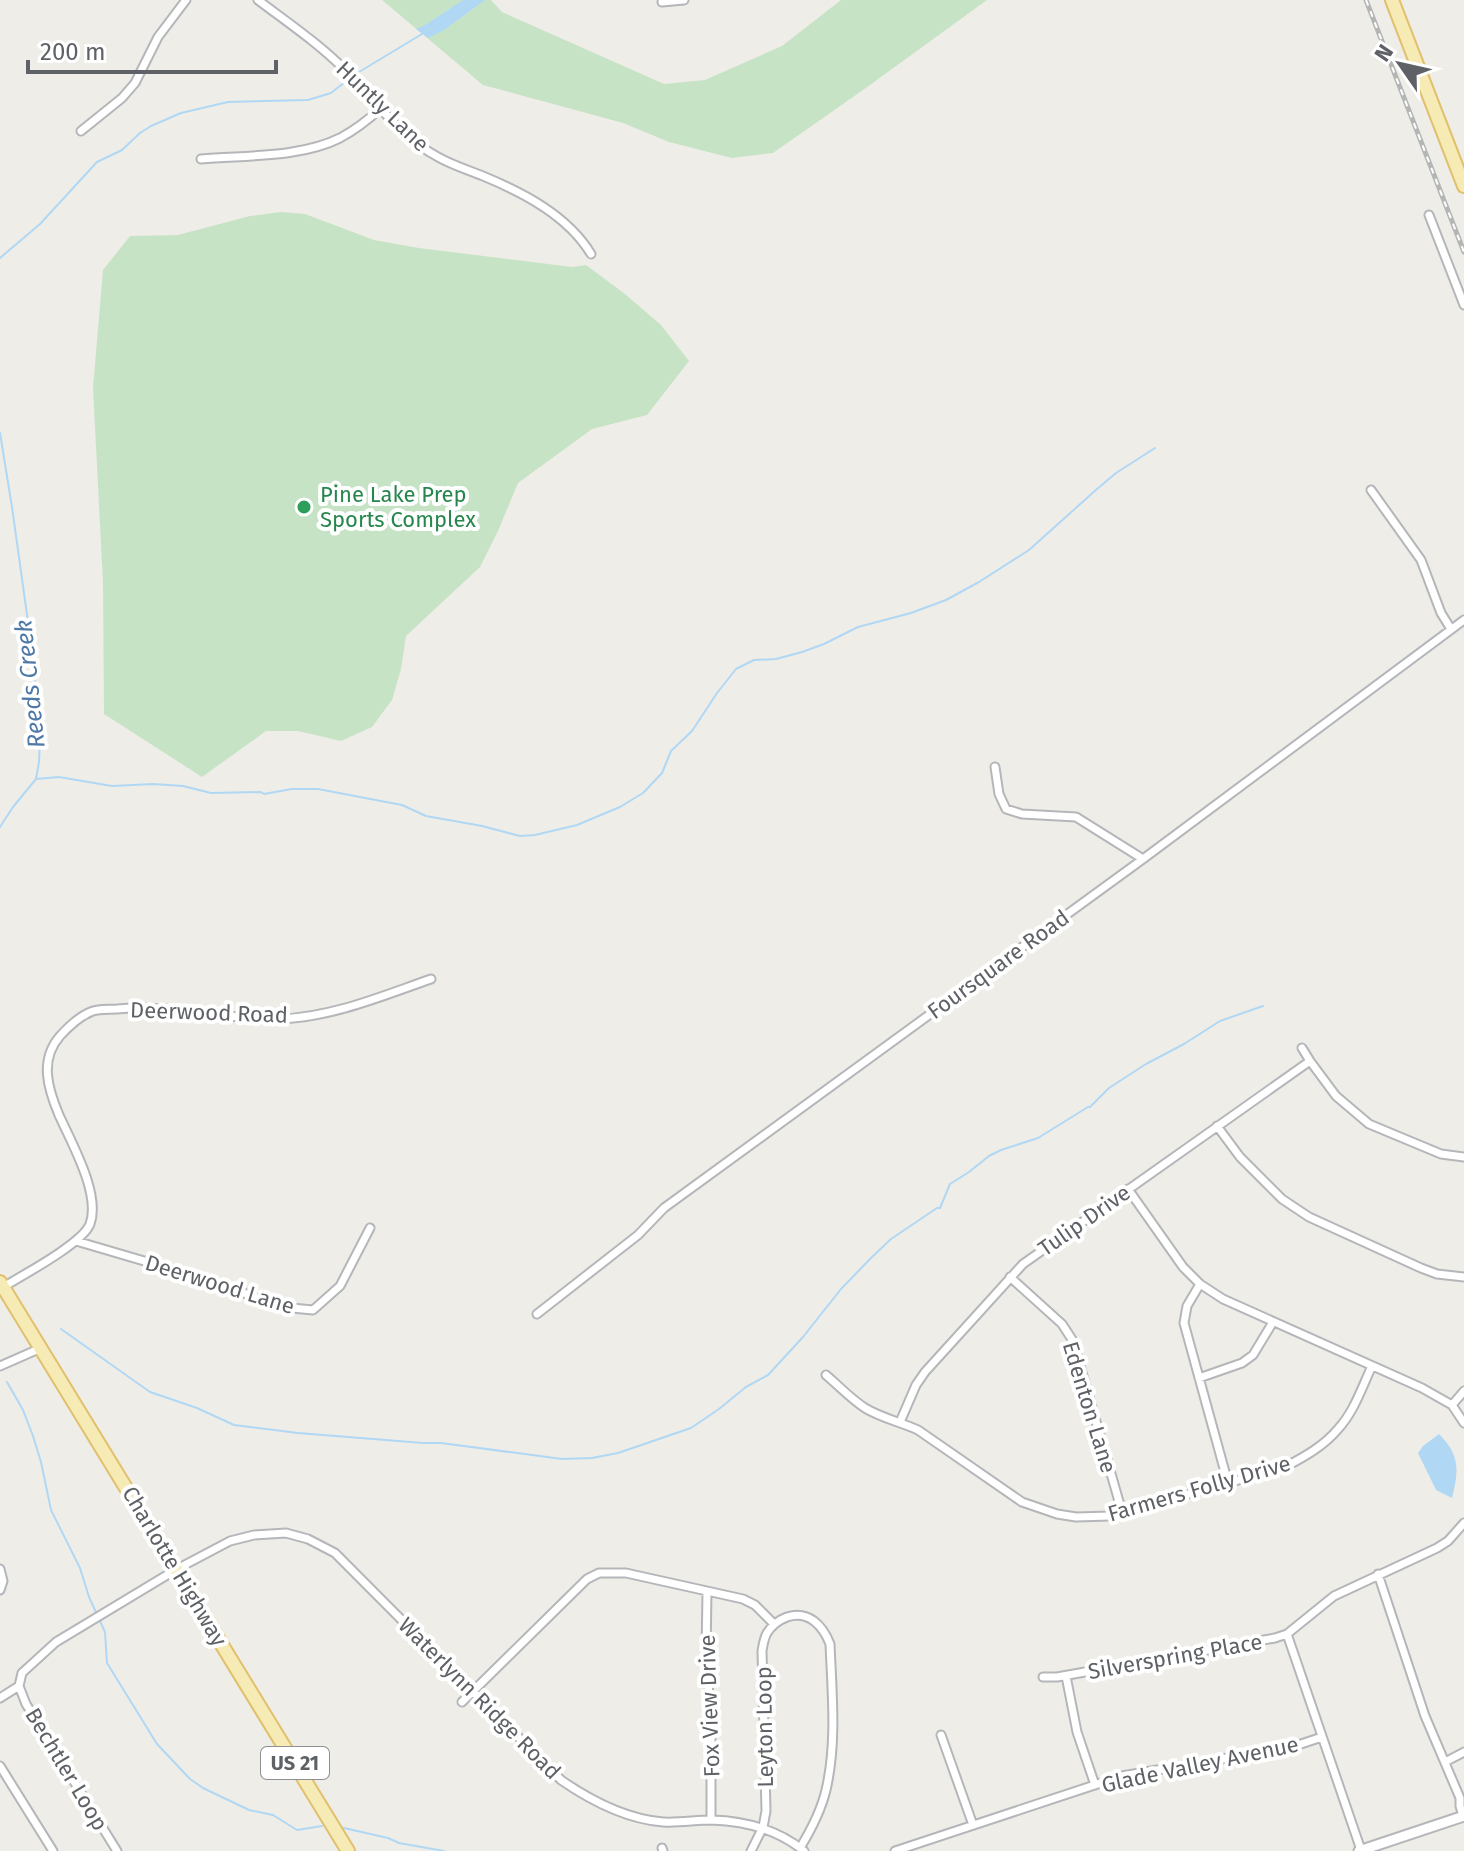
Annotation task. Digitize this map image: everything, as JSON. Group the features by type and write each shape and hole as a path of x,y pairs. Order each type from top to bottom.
{"main road":[{"path":"1392,0 1464,186"},
{"name":"Charlotte Highway","path":"2,1285 348,1851"}],"street":[{"path":"81,131 122,98 135,83 158,37 186,0"},
{"name":"Huntly Lane","path":"258,0 329,55 415,142 436,156 516,190 575,232 591,254"},
{"path":"662,2 684,0"},
{"path":"201,159 317,147 340,138 381,108"},
{"path":"1429,215 1464,305"},
{"path":"1371,490 1421,560 1441,613 1451,629"},
{"name":"Foursquare Road","path":"537,1314 638,1235 664,1208 1143,859 1464,620"},
{"path":"995,767 999,794 1006,809 1022,814 1076,817 1143,859"},
{"name":"Deerwood Road","path":"76,1241 90,1226 93,1209 91,1196 50,1094 46,1071 52,1045 72,1023 94,1011 144,1006 280,1019 346,1009 431,979"},
{"path":"1302,1048 1336,1096 1369,1124 1441,1154 1464,1157"},
{"name":"Tulip Drive","path":"900,1422 925,1372 1023,1264 1310,1061"},
{"path":"1217,1126 1240,1157 1282,1199 1309,1217 1421,1268 1437,1274 1464,1277"},
{"path":"1128,1189 1183,1267 1200,1284 1223,1299 1422,1388 1452,1405 1464,1423"},
{"name":"Deerwood Lane","path":"76,1241 209,1280 281,1307 313,1310 340,1286 370,1228"},
{"path":"2,1285 76,1241"},
{"name":"Edenton Lane","path":"1010,1277 1062,1324 1073,1341 1122,1512"},
{"path":"1200,1284 1187,1306 1184,1323 1228,1483"},
{"path":"1199,1378 1242,1363 1253,1355 1273,1322"},
{"path":"0,1366 41,1348"},
{"name":"Farmers Folly Drive","path":"826,1375 863,1407 918,1430 1022,1502 1076,1517 1110,1516 1285,1467 1308,1456 1338,1430 1372,1366"},
{"path":"1452,1405 1464,1391"},
{"name":"Silverspring Place","path":"1043,1677 1066,1676 1287,1634 1334,1596 1437,1548 1464,1523"},
{"path":"1457,1532 1464,1538"},
{"name":"Waterlynn Ridge Road","path":"19,1686 22,1673 56,1642 177,1569 230,1541 254,1535 286,1533 308,1539 335,1553 561,1780 585,1796 635,1816 663,1822 711,1820 763,1827 802,1849"},
{"path":"0,1569 3,1581 0,1590"},
{"path":"462,1702 587,1579 599,1573 626,1573 743,1599 755,1605 774,1624 796,1615 807,1616 826,1632 830,1644 833,1740 826,1793 802,1849"},
{"path":"1287,1634 1360,1850 1464,1816 1460,1806 1462,1799 1425,1716 1378,1574"},
{"name":"Fox View Drive","path":"707,1591 711,1820"},
{"name":"Leyton Loop","path":"763,1827 766,1811 762,1651 766,1634 774,1624"},
{"path":"1066,1676 1077,1732 1095,1785"},
{"path":"0,1698 19,1686"},
{"name":"Bechtler Loop","path":"19,1686 26,1704 117,1851"},
{"path":"941,1735 973,1825"},
{"name":"Glade Valley Avenue","path":"895,1851 1122,1776 1292,1747 1322,1737"},
{"path":"1445,1762 1464,1752"},
{"path":"0,1766 53,1851"},
{"path":"751,1851 763,1827"}],"green space":[{"path":"382,0 491,0 502,12 664,84 705,80 782,46 841,0 987,0 773,153 732,158 669,142 623,123 483,85"},
{"name":"Pine Lake Prep Sports Complex","path":"281,212 305,214 374,240 419,248 572,267 586,265 661,325 689,361 647,415 592,429 518,483 480,567 406,636 392,700 372,727 341,741 298,731 266,731 202,777 104,714 103,583 93,388 103,270 130,236 178,235 250,216"}],"water":[{"path":"463,0 485,0 428,38 416,29 427,24"},
{"path":"1439,1434 1451,1449 1456,1463 1452,1498 1436,1490 1418,1453"}],"waterway":[{"path":"0,258 40,224 97,162 122,150 151,126 181,113 228,102 308,100 331,93 354,75 422,34"},
{"name":"Reeds Creek","path":"0,433 33,658 40,739 36,779 0,827"},
{"path":"36,779 59,777 112,786 183,786 211,793 264,794 318,789 402,805 426,816 520,836 577,825 620,807 643,793 662,773 671,751 692,731 736,669 754,660 776,659 802,652 858,627 946,600 1029,550 1116,473 1155,448"},
{"path":"61,1329 150,1392 234,1425 298,1433 441,1443 562,1459 618,1453 691,1428 746,1387 768,1375 871,1258 891,1239 940,1208 950,1184 989,1156 1038,1138 1090,1107 1109,1088 1146,1064 1220,1021 1263,1006"},
{"path":"7,1382 33,1436 51,1510 80,1568 105,1632 107,1663 157,1744 190,1779 203,1788 249,1810 273,1815 297,1830 322,1826"},
{"path":"344,1828 444,1851"}],"railway":[{"path":"1366,0 1464,252"}],"place":[{"name":"Pine Lake Prep Sports Complex","path":"304,507"}]}
